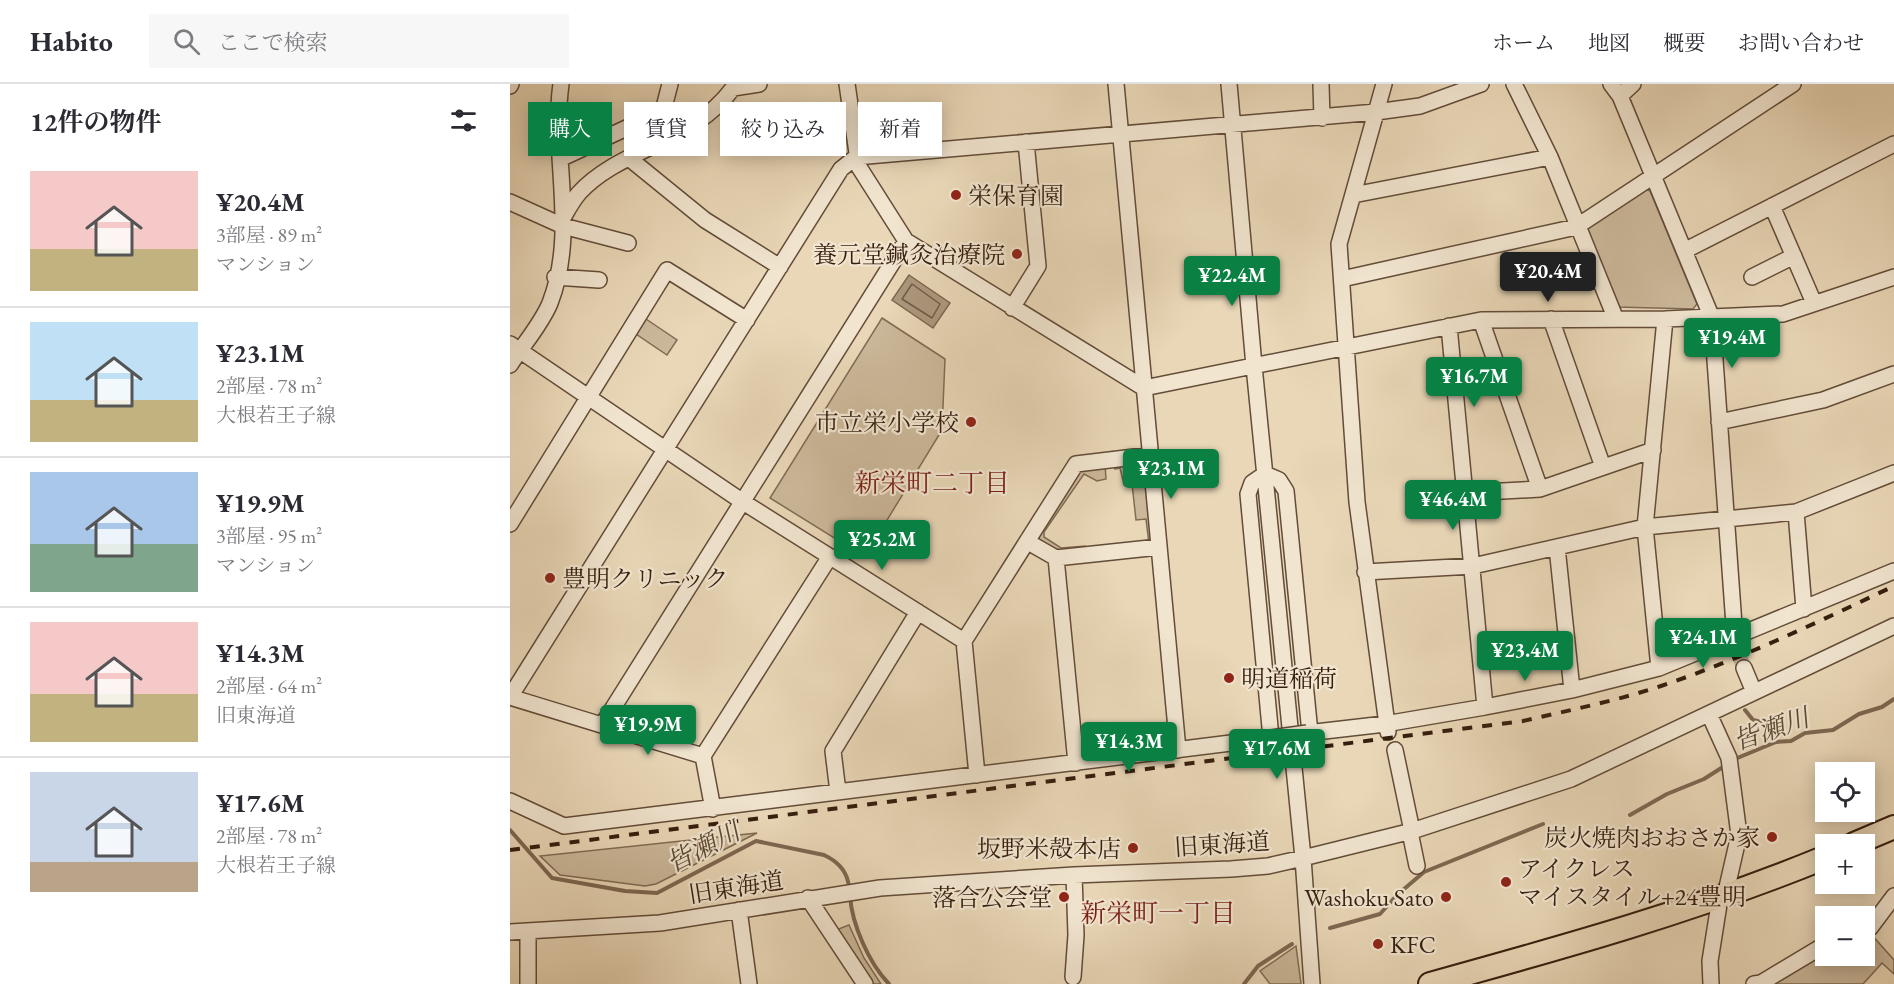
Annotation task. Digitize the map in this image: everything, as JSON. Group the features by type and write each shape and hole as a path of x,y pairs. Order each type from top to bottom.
{"highway":[{"path":"1875,835 1894,827"},
{"path":"1430,984 1593,939 1722,897 1815,861"}],"street":[{"path":"510,365 515,348 549,304 562,246 562,158 558,104 561,84"},
{"path":"562,158 663,111 670,84"},
{"path":"563,221 579,193 605,172 693,126 720,105 732,88 756,84"},
{"path":"847,84 859,167 906,241 1144,388 1481,320 1615,317 1665,319 1783,314 1894,277"},
{"path":"1116,84 1178,750"},
{"path":"1229,84 1254,366 1303,858 1312,984"},
{"path":"1320,84 1322,118"},
{"path":"1384,84 1339,244 1357,502 1386,728"},
{"path":"703,756 510,697 841,169 856,157 1120,132 1376,112 1420,106 1481,84"},
{"path":"1514,84 1550,157 1576,227 1615,317"},
{"path":"1633,84 1615,90 1686,250 1712,318 1735,642"},
{"path":"1342,279 1576,227 1792,84"},
{"path":"1012,308 1038,266 1026,142"},
{"path":"1686,250 1894,144"},
{"path":"1353,195 1550,157"},
{"path":"630,159 705,220 780,267"},
{"path":"510,202 628,243"},
{"path":"1772,206 1814,303"},
{"path":"603,724 906,241"},
{"path":"1752,277 1794,256"},
{"path":"510,524 667,270 747,320"},
{"path":"555,277 599,280"},
{"path":"1551,319 1603,467"},
{"path":"1659,668 1645,527 1665,319"},
{"path":"1481,320 1540,489"},
{"path":"1449,326 1485,707"},
{"path":"515,348 742,502 964,641"},
{"path":"1719,422 1822,400 1894,374"},
{"path":"1466,493 1540,489 1653,450"},
{"path":"977,775 964,641 1076,464 1151,455"},
{"path":"1365,572 1473,566 1645,527 1796,512 1894,473"},
{"path":"1265,474 1279,480 1286,491 1308,733"},
{"path":"1265,474 1252,483 1248,494 1271,738"},
{"path":"1796,512 1804,609"},
{"path":"1028,542 1056,558 1159,547"},
{"path":"1557,547 1572,690"},
{"path":"713,809 703,756 829,558"},
{"path":"1056,558 1076,763"},
{"path":"510,801 564,826 1308,733 1386,728 1572,690 1659,668 1735,642 1804,609 1894,571"},
{"path":"838,792 833,751 918,612"},
{"name":"旧東海道","path":"510,932 660,923 808,898 865,891 1074,875 1268,866 1411,831 1571,779 1894,626"},
{"path":"1744,668 1754,692"},
{"path":"1709,714 1730,762 1739,835 1722,897 1710,961 1711,984"},
{"path":"1395,750 1417,866"},
{"path":"1073,977 1076,935 1074,875"},
{"path":"1875,921 1894,896"},
{"path":"808,898 866,984"},
{"path":"739,910 750,984"},
{"path":"528,932 528,984"},
{"path":"1754,984 1761,983 1815,951"}],"shaded area":[{"path":"1646,189 1650,191 1697,304 1693,309 1617,307 1586,233 1588,227"},
{"path":"882,318 945,359 942,430 870,548 857,540 852,549 770,498"},
{"path":"646,319 677,340 667,355 636,334"},
{"path":"1143,462 1147,465 1153,540 1149,544 1146,519 1136,520 1132,484 1124,485 1120,468 1115,469 1115,464"},
{"path":"1105,465 1106,479 1097,481 1084,474 1044,532 1044,537 1061,548 1085,546 1085,550 1060,551 1039,539 1038,533 1080,467"},
{"path":"757,833 656,884 645,886 560,875 540,856"},
{"path":"849,925 864,958 881,984 872,984 836,930"},
{"path":"1875,939 1894,960 1894,974 1882,963 1863,984 1777,984 1771,981 1815,953 1815,966 1875,966"},
{"path":"1296,946 1301,984 1270,984 1260,971"}],"water":[{"path":"909,275 950,303 933,328 892,300"}],"waterway":[{"name":"皆瀬川","path":"1735,759 1776,742 1791,741 1805,733 1833,730 1859,714 1882,707 1894,699"},
{"path":"1745,710 1753,720 1766,723 1776,742"},
{"name":"皆瀬川","path":"1630,815 1667,794 1704,779 1726,765"},
{"name":"皆瀬川","path":"1330,928 1380,914 1397,895 1424,872 1543,824"},
{"name":"皆瀬川","path":"510,830 552,878 625,891 657,893 756,841 824,855 842,868 849,888"},
{"name":"皆瀬川","path":"850,896 854,919 868,955 889,984"},
{"name":"皆瀬川","path":"1244,984 1258,966 1292,944"}],"tunnel":[{"path":"1737,649 1744,668"}],"railway":[{"path":"510,850 1523,721 1661,686 1779,639 1894,586"}],"place":[{"name":"栄保育園","path":"956,195"},
{"name":"養元堂鍼灸治療院","path":"1017,254"},
{"name":"市立栄小学校","path":"971,422"},
{"name":"豊明クリニック","path":"550,578"},
{"name":"明道稲荷","path":"1229,678"},
{"name":"炭火焼肉おおさか家","path":"1772,837"},
{"name":"坂野米殻本店","path":"1133,848"},
{"name":"アイクレス マイスタイル+24豊明","path":"1506,882"},
{"name":"落合公会堂","path":"1064,897"},
{"name":"Washoku Sato","path":"1446,897"},
{"name":"KFC","path":"1378,944"}],"district":[{"name":"新栄町二丁目","path":"932,483"},
{"name":"新栄町一丁目","path":"1158,913"}]}
